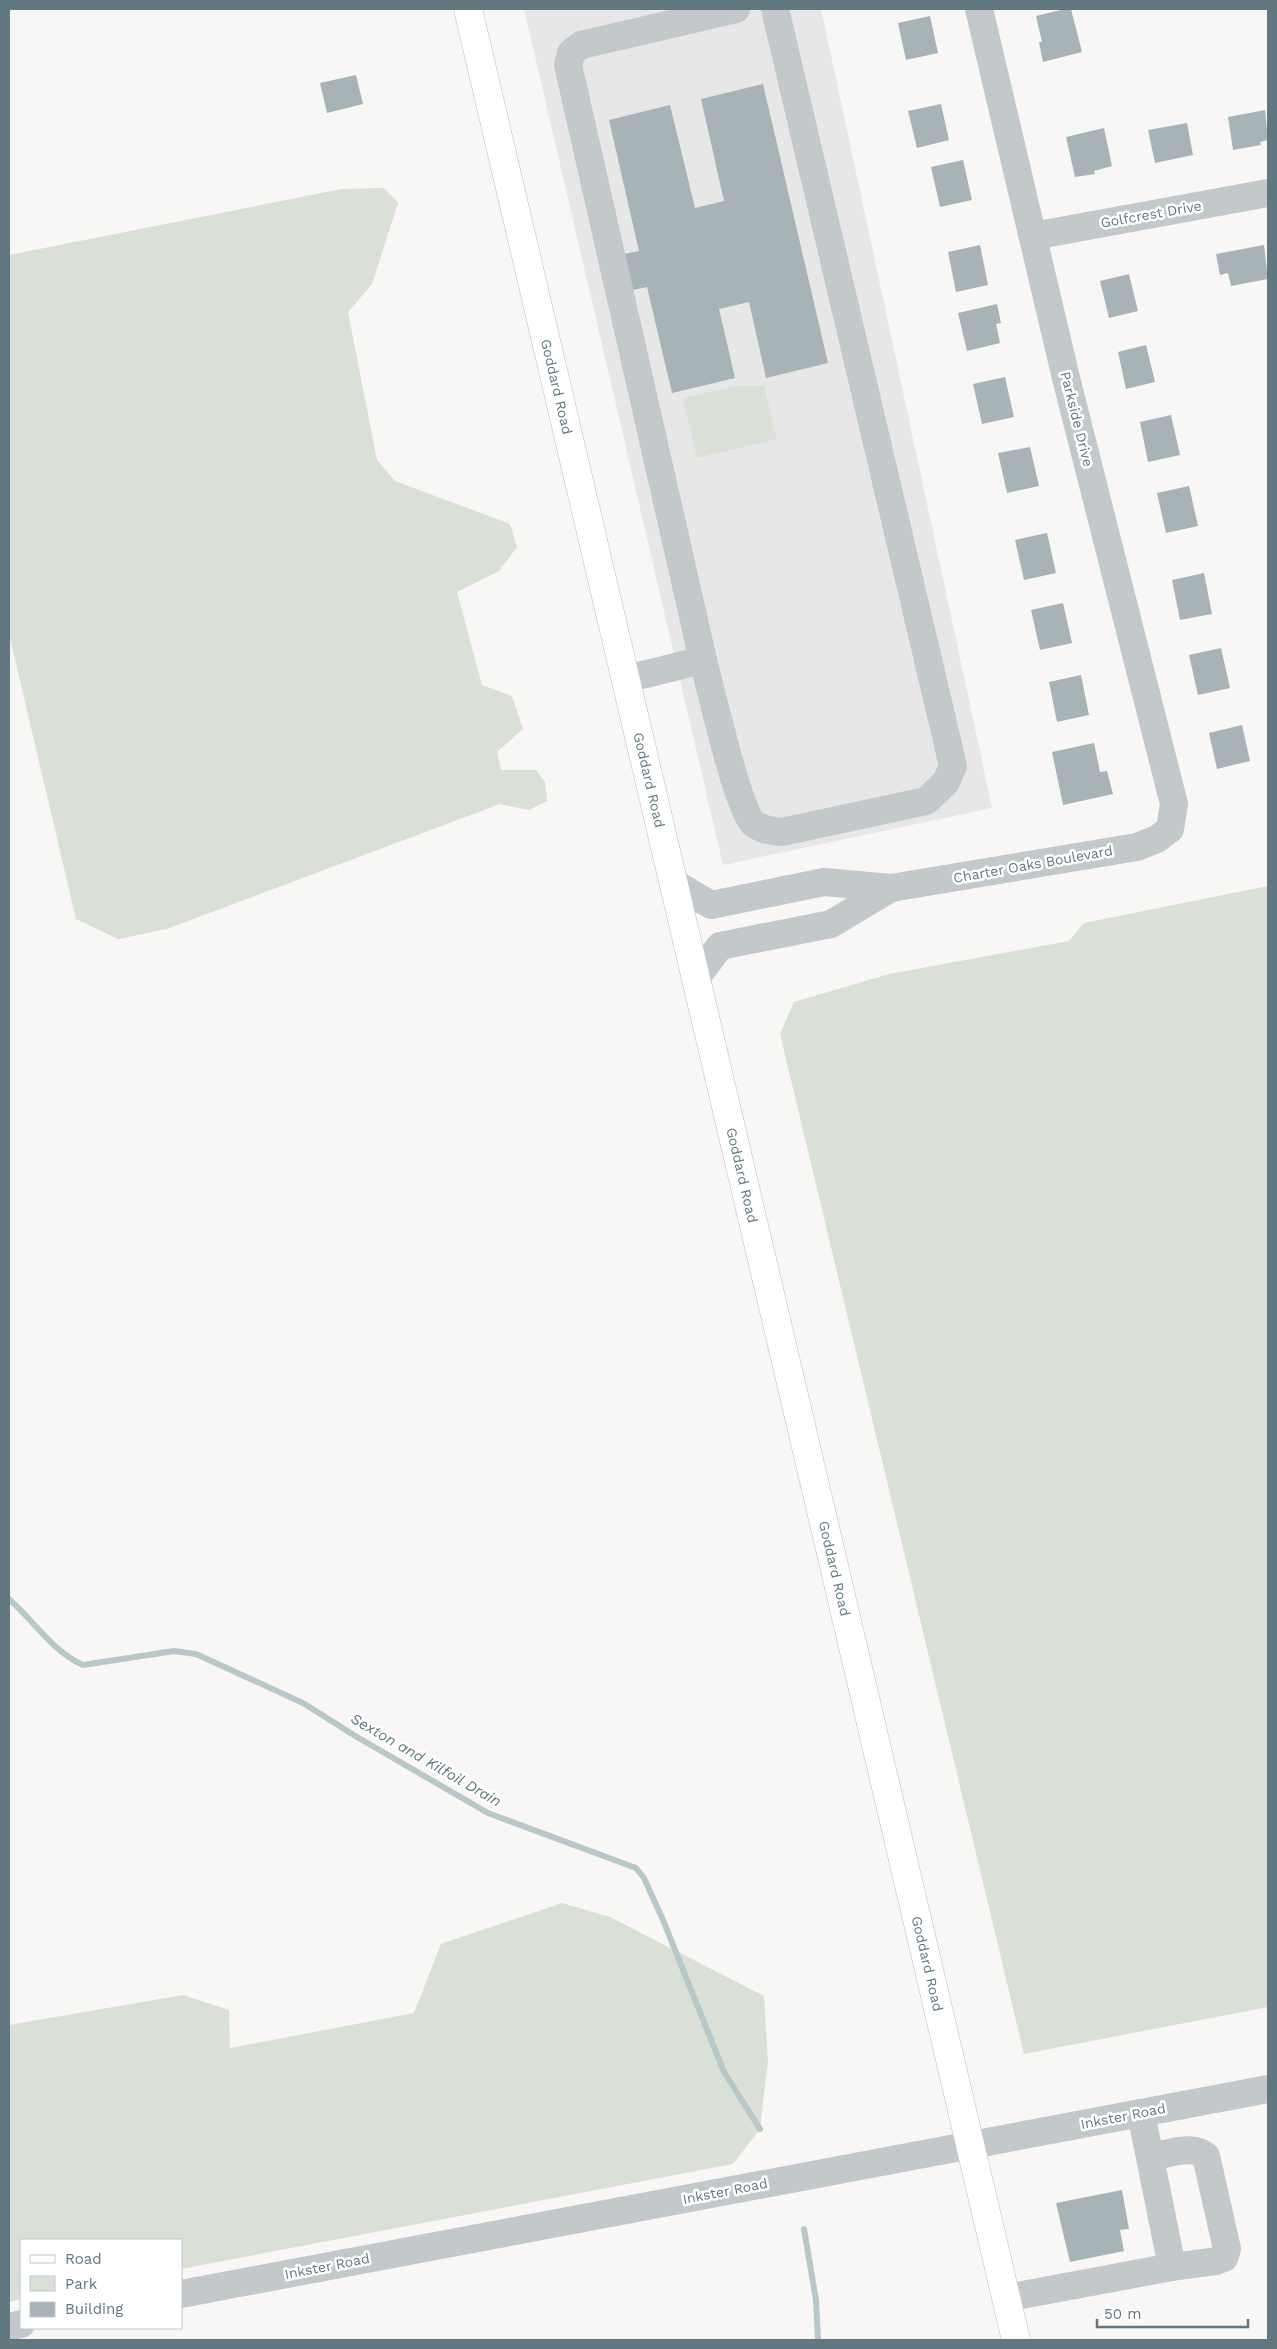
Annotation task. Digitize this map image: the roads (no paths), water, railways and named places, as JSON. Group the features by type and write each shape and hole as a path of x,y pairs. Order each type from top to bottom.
{"main road":[{"name":"Goddard Road","path":"468,9 1016,2340"}],"street":[{"path":"736,9 581,45 571,53 568,65 703,660 741,799 752,822 766,830 782,832 926,801 946,782 952,766 775,9"},
{"name":"Parkside Drive","path":"979,9 1068,388 1174,804 1170,828"},
{"name":"Golfcrest Drive","path":"1033,236 1268,193"},
{"path":"626,679 703,660"},
{"name":"Charter Oaks Boulevard","path":"674,882 711,905 824,882 891,888 1137,847 1157,840 1170,828"},
{"name":"Charter Oaks Boulevard","path":"696,978 720,946 831,924 891,888"},
{"name":"Inkster Road","path":"182,2294 1268,2089"},
{"path":"1141,2113 1172,2267"},
{"path":"1006,2298 1172,2267 1216,2261 1224,2258 1227,2249 1206,2156 1199,2150 1191,2150 1151,2157"}],"waterway":[{"name":"Sexton and Kilfoil Drain","path":"9,1599 53,1644 83,1665 174,1651 196,1654 303,1703 357,1737 488,1813 636,1868 644,1878 663,1920 724,2072 760,2129"},
{"name":"Sexton and Kilfoil Drain","path":"804,2229 816,2300 818,2340"}]}
